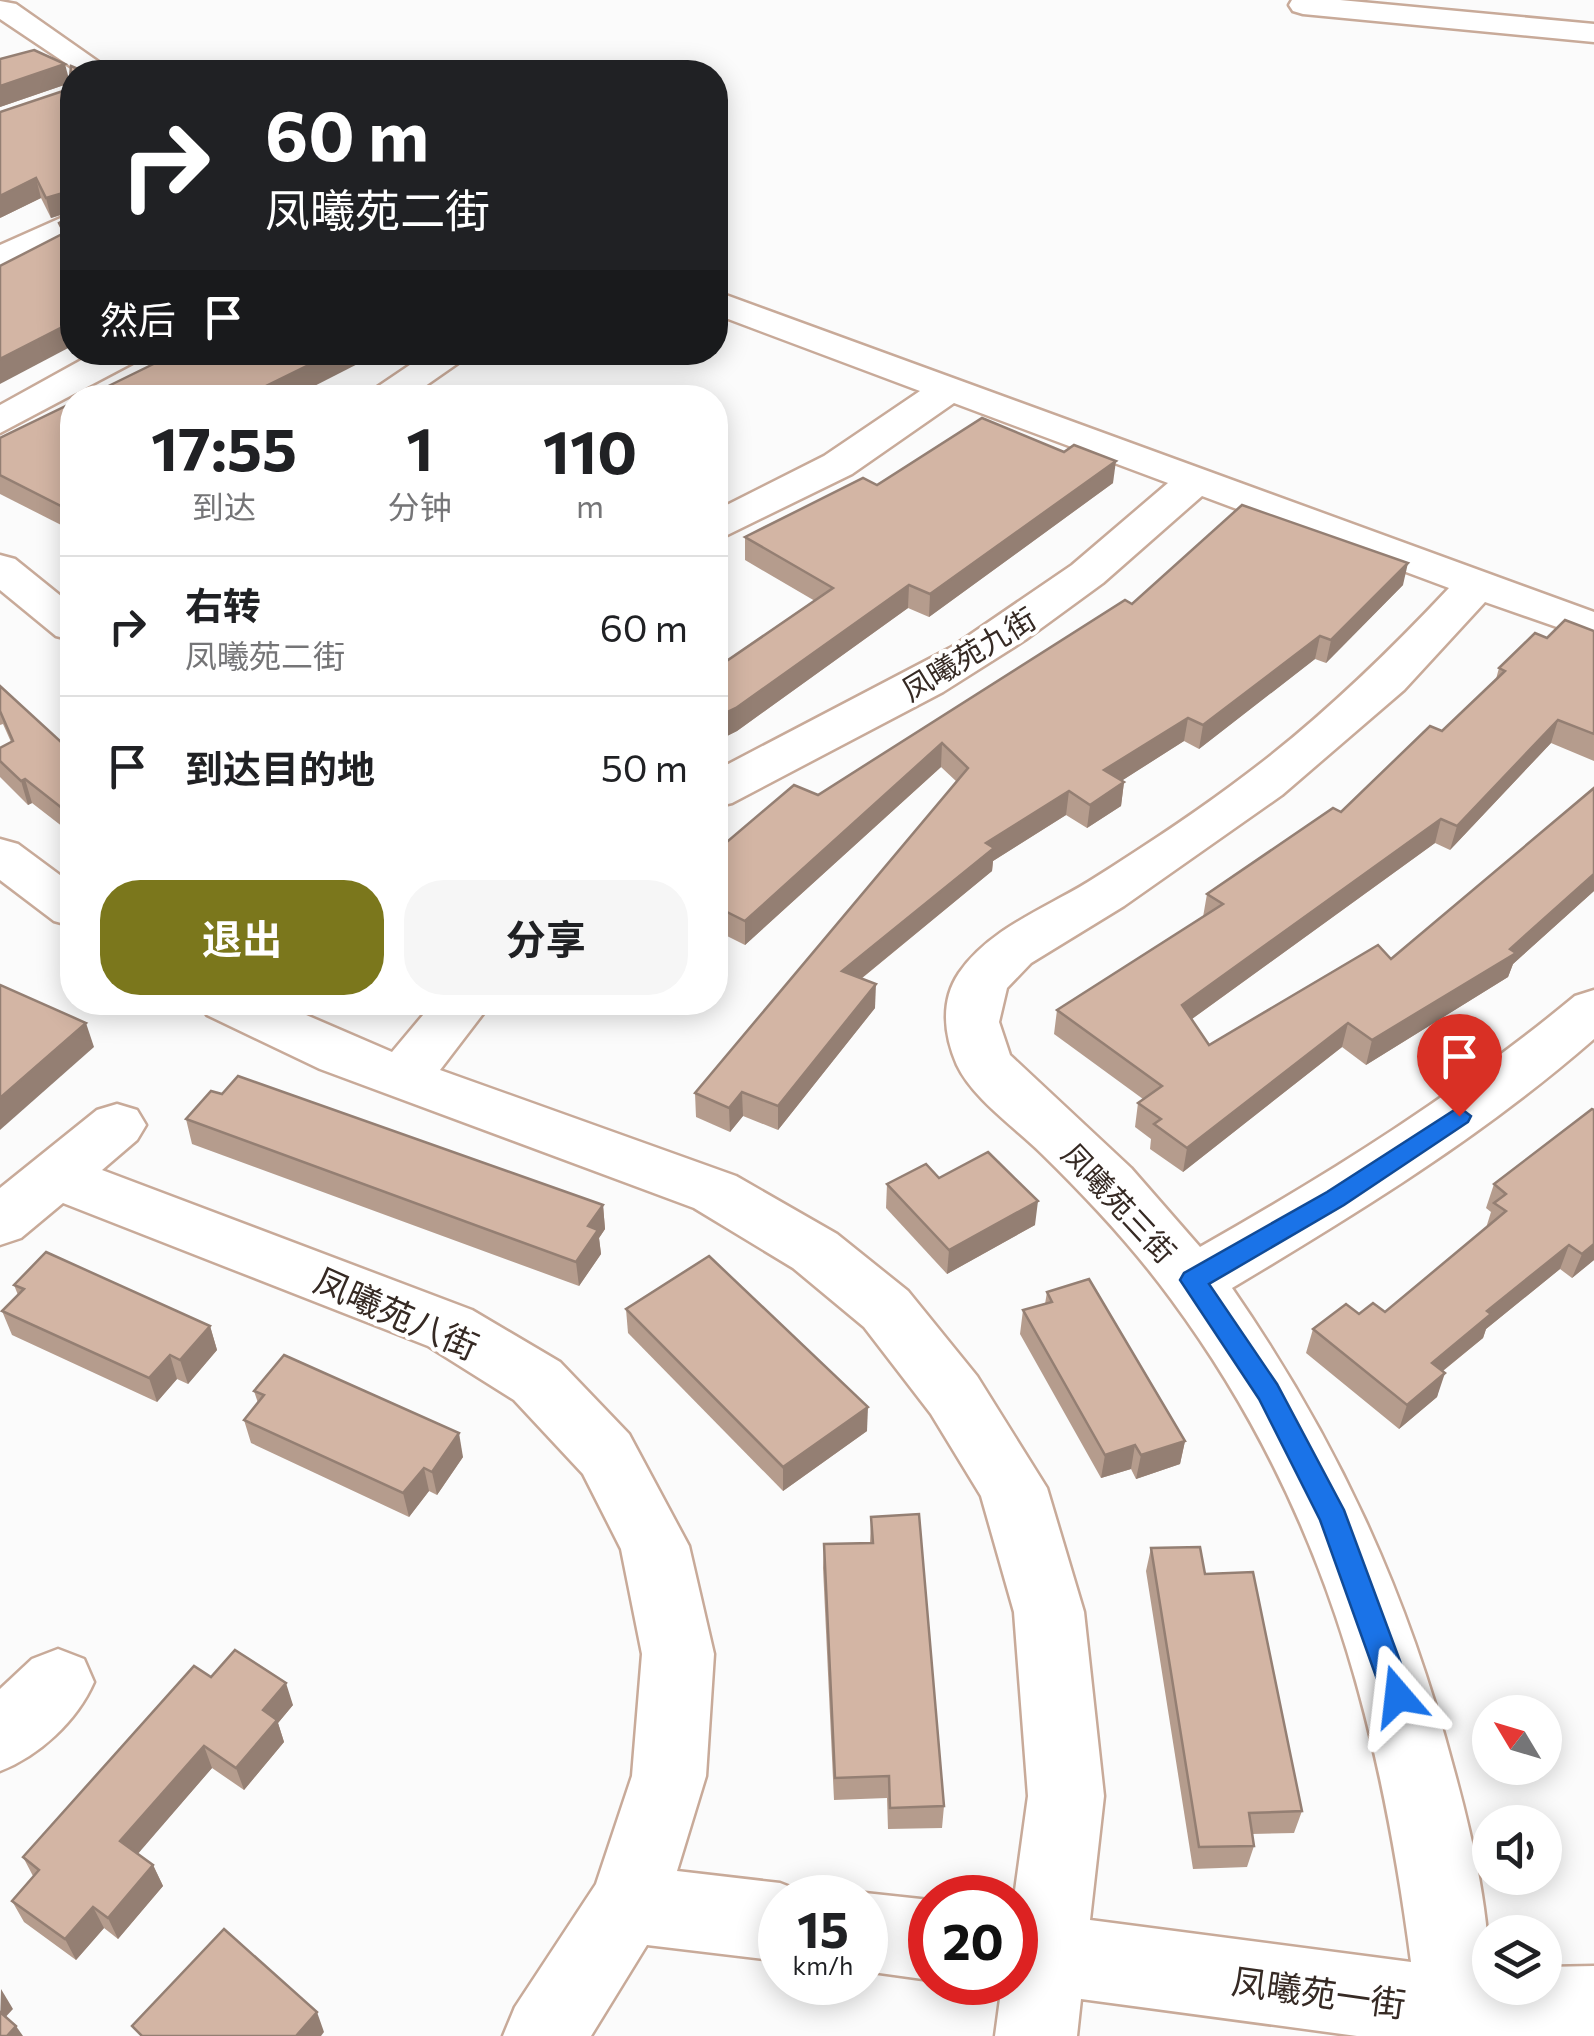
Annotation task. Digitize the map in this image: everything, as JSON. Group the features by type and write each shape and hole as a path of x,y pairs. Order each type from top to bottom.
{"street":[{"path":"1303,5 1594,34"},
{"path":"3,10 80,60"},
{"path":"0,259 60,228"},
{"path":"728,307 1594,627"},
{"path":"65,385 101,365"},
{"path":"401,385 435,365"},
{"path":"728,521 838,465 952,387"},
{"path":"0,421 60,388"},
{"name":"凤曦苑九街","path":"728,784 776,755 899,696 1035,614 1138,534 1197,478"},
{"path":"0,568 56,590"},
{"name":"凤曦苑三街","path":"1459,2023 1431,1826 1390,1663 1326,1502 1268,1392 1193,1280 1110,1184 985,1064 971,1022 980,982 1012,950 1176,848 1279,774 1388,680 1478,584"},
{"path":"0,855 60,899"},
{"path":"1193,1280 1335,1198 1459,1116 1594,1009"},
{"path":"254,1015 340,1055 714,1192 815,1250 872,1298 954,1394 1013,1488 1049,1612 1066,1796 1038,1917"},
{"path":"402,1078 454,1015"},
{"path":"0,1222 117,1125"},
{"name":"凤曦苑八街","path":"55,1176 450,1328 537,1381 606,1454 655,1546 678,1654 670,1776 628,1904 544,2036"},
{"path":"0,1737 58,1682"},
{"path":"628,1904 758,1919"},
{"name":"凤曦苑一街","path":"1038,1953 1459,2023 1594,2006"},
{"path":"1034,2005 1036,2036"}],"building":[{"path":"34,50 60,62 60,66 0,86 0,59"},
{"path":"60,92 60,194 46,198 36,178 0,196 0,112"},
{"path":"60,235 60,328 0,359 0,266"},
{"path":"151,365 309,365 268,385 111,385"},
{"path":"60,409 60,505 0,475 0,438"},
{"path":"982,418 1064,452 1074,445 1116,461 930,594 909,585 728,712 728,660 833,588 745,537 863,478 877,485"},
{"path":"1242,505 1408,563 1331,640 1320,636 1203,725 1188,718 1104,770 1124,782 1090,805 1069,791 986,843 994,848 842,971 876,984 778,1106 742,1092 729,1108 695,1093 968,768 942,743 745,921 728,912 728,841 794,785 818,795 1125,600 1132,604"},
{"path":"1565,620 1594,631 1594,734 1558,720 1457,826 1441,819 1182,1005 1209,1045 1378,945 1391,959 1594,788 1594,874 1510,949 1516,953 1372,1040 1348,1023 1187,1148 1154,1124 1161,1119 1138,1103 1162,1086 1057,1010 1223,904 1207,894 1333,808 1341,812 1430,726 1442,731 1505,671 1499,668 1535,633 1547,638"},
{"path":"0,686 60,741 60,807 25,779 21,781 0,761 0,748 13,741 0,711"},
{"path":"0,985 60,1012 60,1015 86,1023 0,1098"},
{"path":"238,1076 603,1205 588,1226 598,1230 576,1262 186,1119 211,1091 222,1094"},
{"path":"1592,1109 1594,1244 1582,1254 1569,1245 1487,1311 1491,1314 1432,1363 1445,1373 1407,1405 1313,1329 1346,1304 1359,1314 1373,1303 1385,1312 1506,1211 1494,1203 1506,1194 1494,1184"},
{"path":"988,1152 1038,1201 949,1250 887,1184 926,1164 939,1178"},
{"path":"46,1252 210,1326 180,1360 170,1355 149,1378 2,1311 24,1289 14,1285"},
{"path":"709,1256 868,1407 783,1467 626,1309"},
{"path":"1089,1279 1185,1441 1141,1455 1135,1445 1105,1455 1023,1310 1052,1302 1047,1292"},
{"path":"284,1355 459,1433 432,1472 424,1468 403,1493 244,1420 264,1395 254,1391"},
{"path":"919,1514 944,1806 890,1808 889,1776 835,1778 824,1544 873,1543 871,1517"},
{"path":"1200,1547 1205,1574 1253,1572 1302,1811 1249,1813 1254,1846 1199,1847 1151,1548"},
{"path":"235,1650 286,1683 263,1710 277,1720 236,1768 204,1746 120,1841 153,1865 108,1918 93,1907 65,1939 12,1901 39,1870 23,1857 194,1666 211,1677"},
{"path":"224,1929 317,2012 296,2036 142,2036 132,2026"},
{"path":"0,2012 16,2026 7,2036 0,2036"}],"route":[{"path":"1398,1696 1390,1663 1334,1518 1268,1392 1193,1280 1335,1198 1459,1116"}]}
